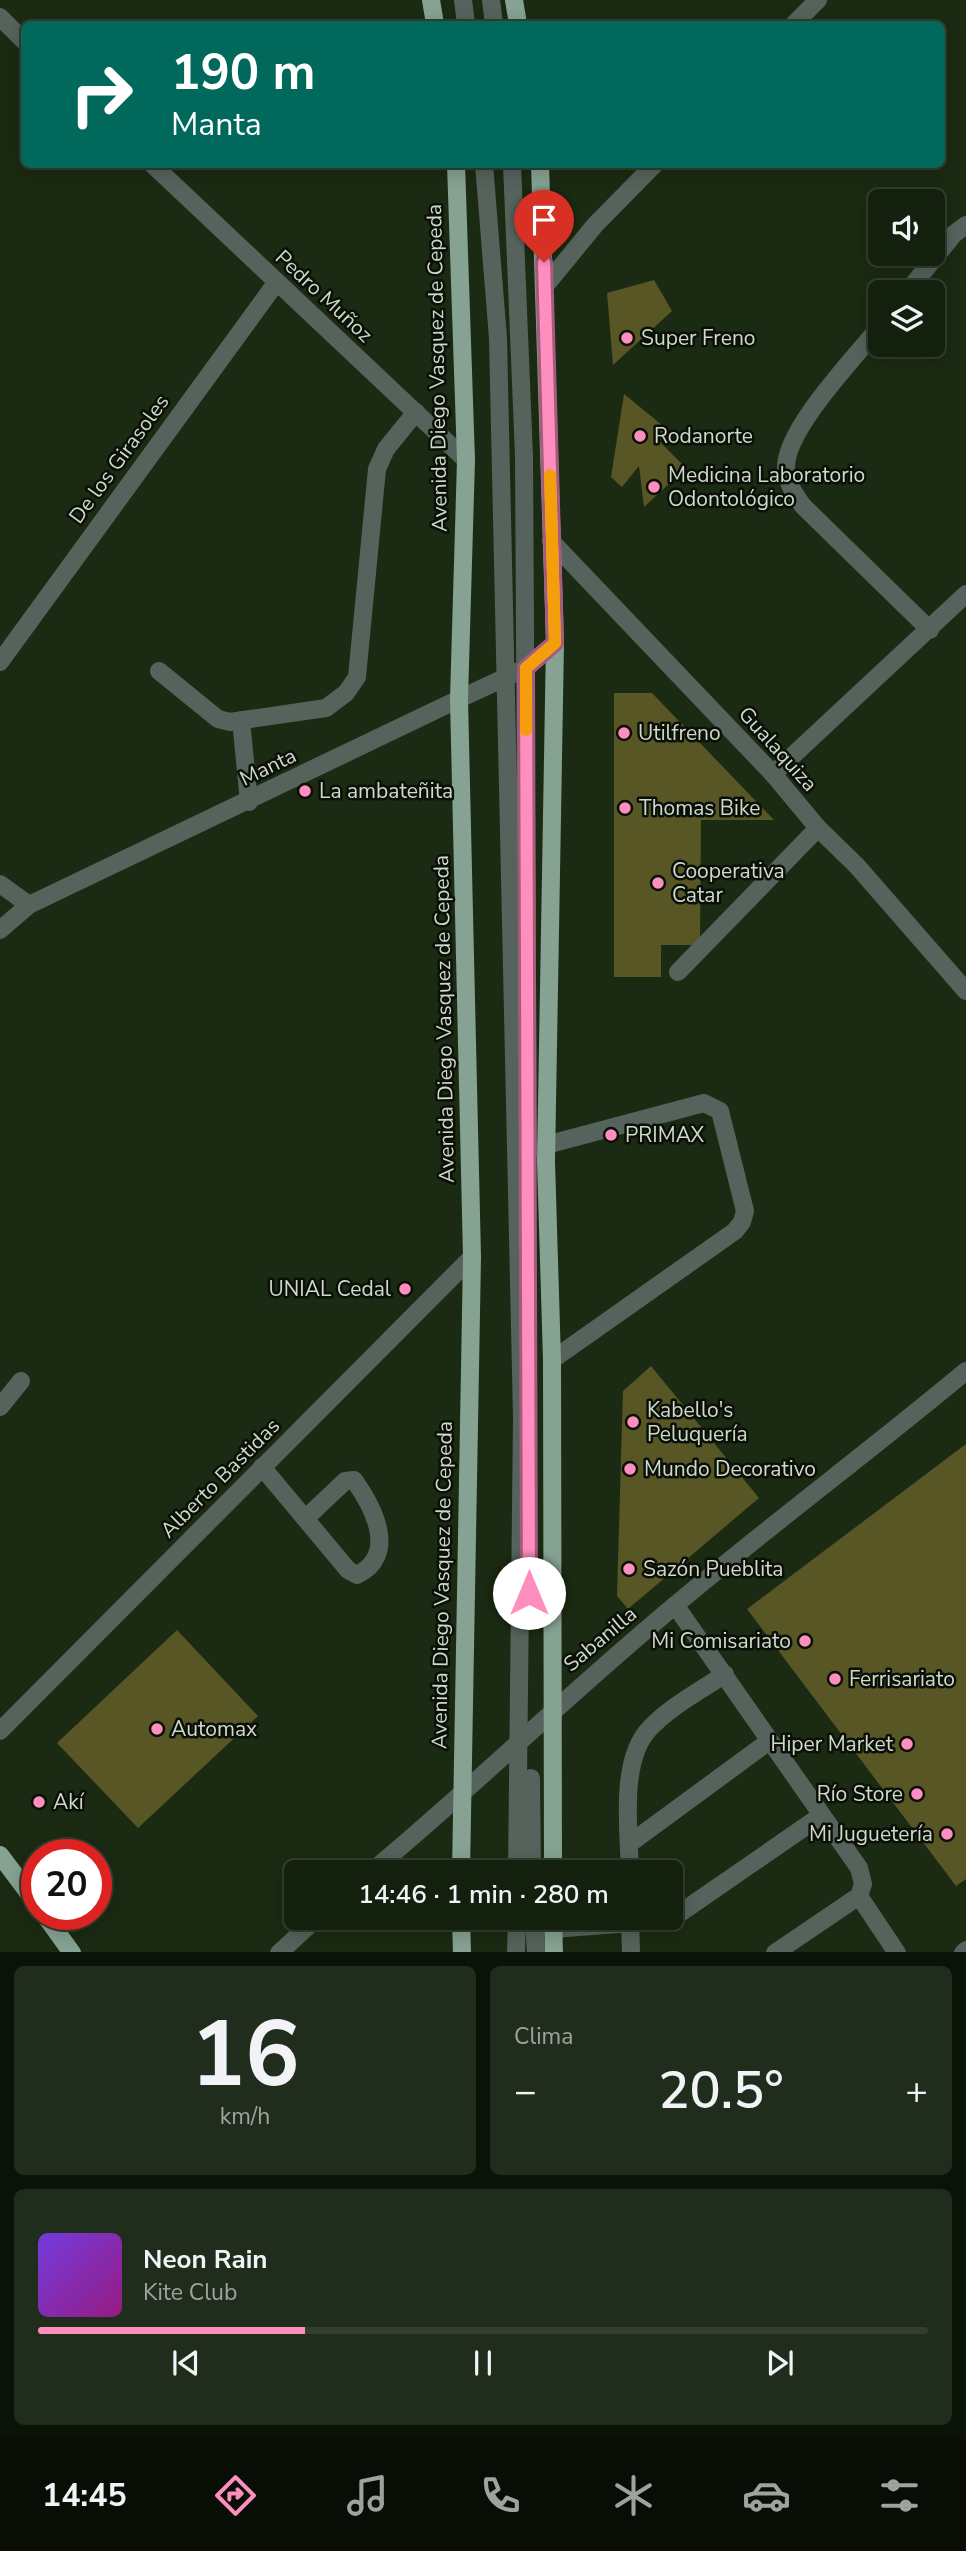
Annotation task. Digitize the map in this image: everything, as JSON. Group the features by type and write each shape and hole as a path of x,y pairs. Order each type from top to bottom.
{"main road":[{"path":"431,0 434,21"},
{"path":"514,0 518,21"},
{"name":"Avenida Diego Vasquez de Cepeda","path":"456,168 466,460 459,699 472,1257 461,1860"},
{"path":"540,168 555,643 546,1145 552,1360 553,1860"},
{"path":"0,1855 21,1883"},
{"path":"56,1930 72,1952"},
{"path":"461,1930 462,1952"},
{"path":"553,1930 554,1952"}],"street":[{"path":"463,0 466,21"},
{"path":"491,0 494,21"},
{"path":"797,21 818,0"},
{"path":"0,18 21,38"},
{"name":"Pedro Muñoz","path":"156,168 276,284 466,460"},
{"path":"484,168 498,338 522,1417 525,1734 531,1860"},
{"path":"512,168 524,456 526,668 525,1734 518,1860"},
{"path":"545,286 595,225 651,168"},
{"path":"917,280 954,234 966,225"},
{"name":"De los Girasoles","path":"0,662 276,284"},
{"path":"868,341 797,429 788,449 786,469 792,489 803,506 930,630"},
{"path":"159,671 218,719 230,722 326,708 346,694 356,677 363,641 377,470 386,449 416,412"},
{"name":"Gualaquiza","path":"551,541 773,774 818,828 858,866 966,991"},
{"path":"773,774 966,594"},
{"name":"Manta","path":"0,930 29,905 526,668 555,643"},
{"path":"241,720 249,802"},
{"path":"678,972 818,828"},
{"path":"0,884 29,905"},
{"path":"546,1145 704,1103 720,1111 745,1211 743,1222 735,1231 552,1360"},
{"name":"Alberto Bastidas","path":"0,1731 472,1257"},
{"name":"Sabanilla","path":"385,1860 460,1795 551,1710 675,1605 863,1457 966,1371"},
{"path":"0,1407 21,1381"},
{"path":"262,1467 348,1570 357,1575 369,1569 377,1558 381,1546 374,1515 369,1501 354,1480 345,1481 306,1518"},
{"path":"675,1605 768,1742 859,1868 863,1884 859,1896 779,1951"},
{"path":"629,1860 630,1770 635,1751 649,1729 724,1674"},
{"path":"629,1844 768,1742"},
{"path":"683,1913 822,1815"},
{"path":"859,1896 897,1952"},
{"path":"279,1952 304,1930"},
{"path":"516,1952 517,1930"},
{"path":"535,1930 536,1952"},
{"path":"630,1930 631,1952"}],"building":[{"name":"Super Freno","path":"654,280 672,311 613,365 607,293"},
{"name":"Rodanorte","path":"624,394 668,430 659,441 686,468 644,507 639,466 622,487 611,477"},
{"path":"614,693 652,693 774,820 701,820 700,945 661,945 661,977 614,977"},
{"path":"651,1366 759,1498 628,1609 617,1596 623,1391"},
{"name":"Hiper Market","path":"966,1444 966,1879 956,1886 747,1609"},
{"name":"Automax","path":"177,1630 258,1716 138,1828 57,1743"}],"slow traffic":[{"path":"526,730 526,668 555,643 550,475"}],"place":[{"name":"Super Freno","path":"627,338"},
{"name":"Rodanorte","path":"640,436"},
{"name":"Medicina Laboratorio Odontológico","path":"654,487"},
{"name":"Utilfreno","path":"624,733"},
{"name":"La ambateñita","path":"305,791"},
{"name":"Thomas Bike","path":"625,808"},
{"name":"Cooperativa Catar","path":"658,883"},
{"name":"PRIMAX","path":"611,1135"},
{"name":"UNIAL Cedal","path":"405,1289"},
{"name":"Kabello's Peluquería","path":"633,1422"},
{"name":"Mundo Decorativo","path":"630,1469"},
{"name":"Sazón Pueblita","path":"629,1569"},
{"name":"Mi Comisariato","path":"805,1641"},
{"name":"Ferrisariato","path":"835,1679"},
{"name":"Automax","path":"157,1729"},
{"name":"Hiper Market","path":"907,1744"},
{"name":"Río Store","path":"917,1794"},
{"name":"Akí","path":"39,1802"},
{"name":"Mi Juguetería","path":"947,1834"}],"route":[{"path":"529,1593 526,668 555,643 544,262"}]}
